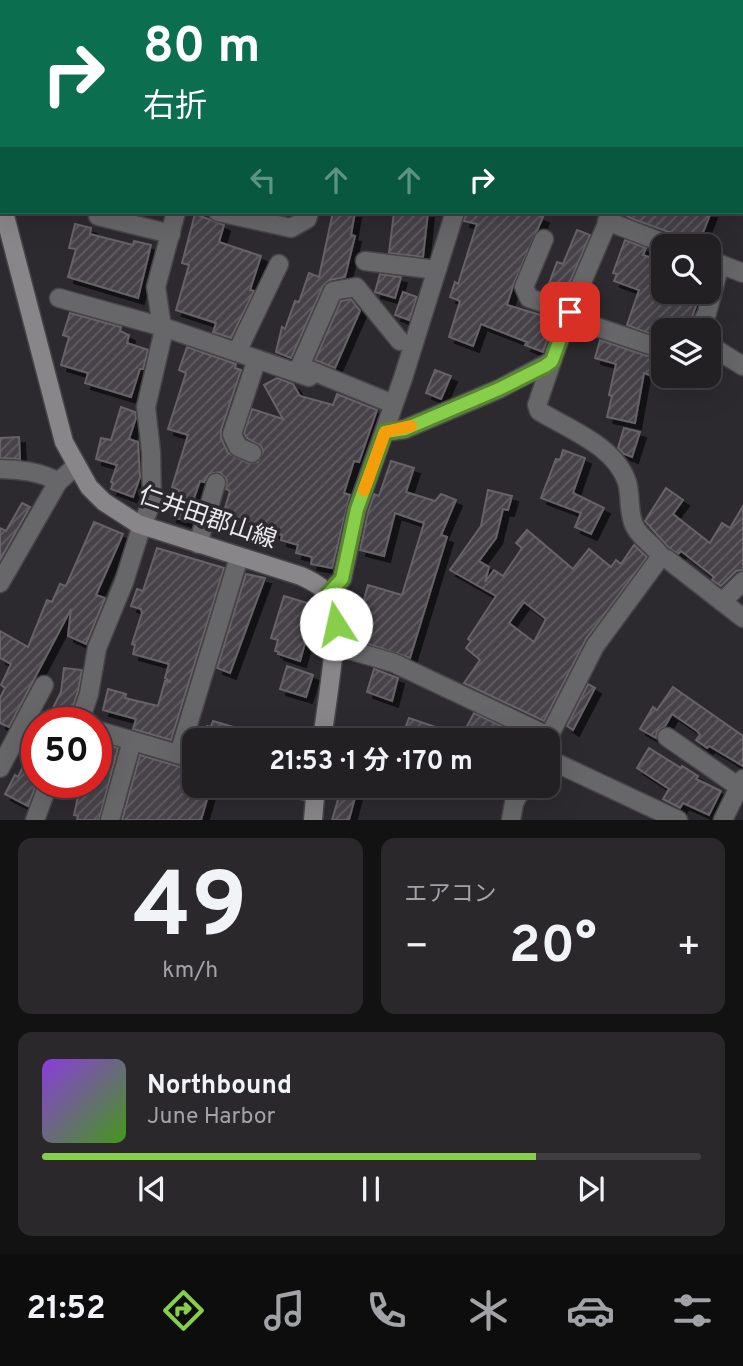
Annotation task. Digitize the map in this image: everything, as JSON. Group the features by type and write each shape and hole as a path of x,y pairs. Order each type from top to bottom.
{"main road":[{"name":"仁井田郡山線","path":"5,214 58,425 76,466 89,486 120,514 142,525 301,576 328,594"},
{"path":"323,728 336,612 328,594"},
{"path":"313,820 315,798"}],"street":[{"path":"85,707 97,648 124,582 153,494 146,407 163,327 156,292 176,214"},
{"path":"227,214 291,228 307,219 308,214"},
{"path":"328,594 342,579 357,509 385,432 454,214"},
{"path":"98,216 171,234"},
{"path":"651,236 609,216 569,315 537,405 539,411 616,460 628,484 634,526 662,558 667,559 743,618"},
{"path":"544,239 524,287 529,298 650,345"},
{"path":"365,261 437,270"},
{"path":"237,352 279,264"},
{"path":"721,264 743,273"},
{"path":"393,404 300,366 333,291 356,287 400,341"},
{"path":"59,298 163,327 310,377 316,373"},
{"path":"721,352 743,366"},
{"path":"252,453 238,447 232,433 257,359"},
{"path":"385,432 405,429 499,389 552,361"},
{"path":"0,583 58,482 76,466"},
{"path":"0,470 48,477 58,482"},
{"path":"198,544 216,483"},
{"path":"195,728 239,557"},
{"path":"553,728 595,646 656,562 662,558"},
{"path":"722,602 743,581"},
{"path":"332,645 394,663 527,728"},
{"path":"0,768 44,685"},
{"path":"112,735 182,756"},
{"path":"667,737 741,783 723,820"},
{"path":"110,820 132,741"},
{"path":"560,766 650,814 678,820"},
{"path":"35,820 43,798"},
{"path":"510,820 517,798"}],"building":[{"path":"195,214 224,225 219,242 261,256 250,290 254,291 231,338 213,332 216,323 176,310 189,265 182,263"},
{"path":"333,214 355,214 351,235 355,236 345,277 330,280 323,286 291,358 276,352 282,327 285,329 295,301 299,302 309,273 319,277"},
{"path":"394,214 428,214 423,257 389,253"},
{"path":"466,214 535,214 543,217 507,305 554,319 543,352 525,345 527,342 481,324 473,346 449,337 460,301 450,297 455,282 458,284 477,224 464,221"},
{"path":"623,214 710,214 702,234 674,234"},
{"path":"75,224 91,228 90,234 133,245 134,241 151,245 138,298 68,277 76,249 69,248"},
{"path":"577,230 590,235 563,298 546,292 557,262 563,264"},
{"path":"625,240 646,248 643,255 651,258 651,304 697,304 692,318 651,318 651,334 627,325 639,290 614,281 617,274 613,273"},
{"path":"380,274 401,277 395,298 375,292"},
{"path":"403,292 417,297 409,320 395,315"},
{"path":"351,299 360,311 335,368 315,360 341,301"},
{"path":"70,313 121,327 120,331 129,335 127,343 148,350 131,397 85,383 88,373 61,365 69,337 63,335"},
{"path":"600,340 651,355 651,376 644,373 635,423 607,417 616,364 595,358"},
{"path":"187,347 236,364 235,368 241,370 221,430 221,438 228,453 248,463 258,462 263,452 261,446 247,438 244,433 252,409 283,419 264,385 277,378 293,384 300,396 333,405 337,394 377,410 359,462 354,461 344,493 350,495 332,568 311,564 312,557 296,553 298,545 281,540 282,535 241,522 240,527 221,522 230,491 226,489 227,480 220,472 209,474 204,482 200,481 186,521 171,516 179,490 172,487 188,435 168,429 186,373 179,370"},
{"path":"435,370 451,376 441,399 426,393"},
{"path":"121,407 135,412 136,418 129,439 138,442 140,477 133,497 111,489 117,465 96,459 101,438 111,440"},
{"path":"624,428 640,432 632,457 618,448"},
{"path":"19,437 20,459 0,458 0,438"},
{"path":"563,450 585,458 573,493 604,508 591,534 575,527 581,513 541,498 556,459 560,460"},
{"path":"391,461 414,468 406,492 435,501 441,494 456,500 441,535 447,537 410,658 353,639 368,585 402,595 424,523 395,513 384,556 360,550 374,494 379,496"},
{"path":"666,488 683,500 673,514 710,543 722,523 730,528 743,506 743,570 736,571 721,586 712,580 714,577 681,551 678,554 669,548 645,521"},
{"path":"488,490 512,496 508,510 503,509 496,538 479,561 489,567 485,582 494,570 503,576 522,548 516,543 527,530 573,569 589,549 611,567 616,560 621,564 634,545 647,557 586,639 544,721 464,683 480,660 466,648 471,641 468,639 496,596 450,570 481,526","holes":["524,602 546,619 534,642 509,623"]},
{"path":"22,503 30,507 0,560 0,528 6,531"},
{"path":"94,522 123,534 96,595 105,598 86,644 68,636 71,609 9,727 0,723 0,698 5,688 1,685 11,664 0,658 0,631 28,647 47,600 52,602 60,584 66,586"},
{"path":"157,548 224,568 171,740 133,729 136,719 112,712 112,707 104,707 108,689 126,694 125,698 158,706 165,681 171,682 165,678 169,664 133,654 135,645 132,644 142,613 141,609 131,606 137,589 143,591"},
{"path":"246,574 265,578 230,673 217,668"},
{"path":"284,596 320,607 314,627 310,626 300,661 278,654 279,652 275,651 278,640 271,638"},
{"path":"287,666 313,675 306,697 280,689"},
{"path":"64,668 82,670 73,707 54,707 61,692"},
{"path":"374,669 398,678 392,701 367,692"},
{"path":"588,684 595,688 573,730 567,726"},
{"path":"673,687 743,736 743,766 696,740 700,735 697,731 672,714 665,726 657,731 656,738 640,729 653,707 657,710"},
{"path":"474,713 505,728 466,728"},
{"path":"409,718 438,728 405,728"},
{"path":"213,721 237,728 207,728 211,727"},
{"path":"112,746 118,748 112,771"},
{"path":"649,748 698,776 696,779 721,791 709,815 683,803 680,808 663,799 669,789 637,768"},
{"path":"140,755 182,767 182,798 207,798 201,820 122,820"},
{"path":"21,771 21,798 31,798 28,806 5,794 15,775 18,777"},
{"path":"78,798 105,798 99,820 77,820 78,816 74,815"},
{"path":"338,798 355,798 349,820 332,820"}],"slow traffic":[{"path":"364,490 385,432 411,426"}],"route":[{"path":"336,624 336,612 328,594 342,579 357,509 385,432 405,429 545,366 552,361 570,312"}]}
